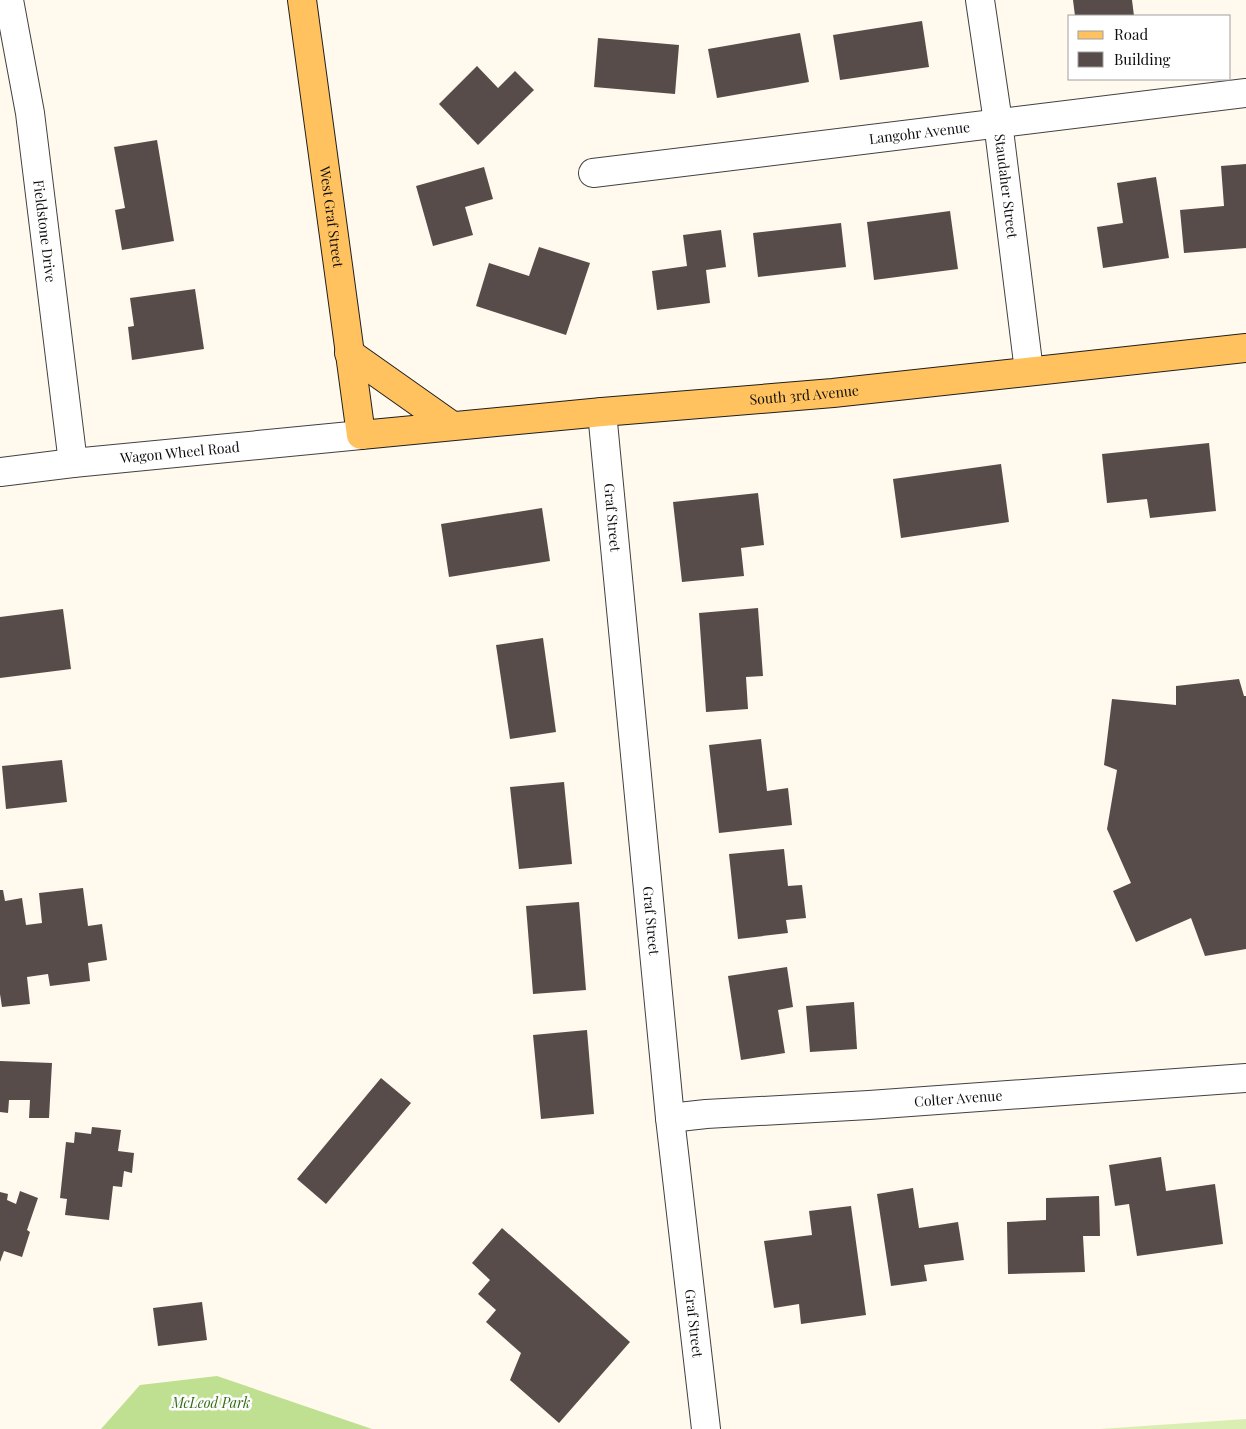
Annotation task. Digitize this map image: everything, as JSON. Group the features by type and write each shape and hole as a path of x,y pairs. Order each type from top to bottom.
{"main road":[{"name":"West Graf Street","path":"302,0 360,435"},
{"name":"South 3rd Avenue","path":"360,435 451,425 833,393 1246,348"},
{"path":"349,353 451,425"}],"street":[{"name":"Fieldstone Drive","path":"9,0 30,113 74,463"},
{"name":"Staudaher Street","path":"980,0 998,122 1029,372"},
{"name":"Langohr Avenue","path":"593,173 1246,93"},
{"name":"Graf Street","path":"602,412 670,1118 706,1429"},
{"name":"Wagon Wheel Road","path":"0,472 360,435"},
{"name":"Colter Avenue","path":"670,1118 706,1114 869,1106 1246,1078"}],"green space":[{"name":"McLeod Park","path":"217,1376 372,1429 101,1429 140,1385"},
{"path":"1246,1419 1246,1429 1100,1429"}],"building":[{"path":"1073,0 1132,0 1134,15 1075,15"},
{"path":"922,21 929,67 840,80 833,35"},
{"path":"800,33 809,82 717,98 708,49"},
{"path":"598,38 679,45 675,94 594,87"},
{"path":"477,66 498,88 515,71 534,90 478,145 439,104"},
{"path":"157,140 174,241 122,250 115,210 125,208 114,147"},
{"path":"1246,164 1246,248 1184,253 1180,210 1224,206 1221,166"},
{"path":"484,167 493,199 465,207 473,235 433,246 416,186"},
{"path":"1156,177 1169,258 1103,268 1097,227 1123,223 1117,183"},
{"path":"950,211 958,269 874,280 867,222"},
{"path":"841,223 846,267 758,277 753,233"},
{"path":"721,230 726,267 706,270 710,303 657,310 652,271 687,266 683,235"},
{"path":"539,247 590,263 566,335 476,306 489,263 529,276"},
{"path":"195,289 204,349 132,360 128,327 134,326 130,298"},
{"path":"1209,443 1216,511 1150,518 1147,499 1107,503 1102,454"},
{"path":"1001,464 1009,522 901,538 893,479"},
{"path":"758,493 764,545 741,548 744,576 682,582 673,502"},
{"path":"542,508 550,561 449,577 441,524"},
{"path":"758,608 763,676 746,677 748,709 706,712 699,613"},
{"path":"63,609 71,669 0,678 0,617"},
{"path":"543,638 556,732 510,739 496,645"},
{"path":"1239,679 1244,696 1246,696 1246,949 1205,956 1191,918 1136,942 1113,891 1131,883 1107,829 1117,770 1104,765 1112,699 1176,705 1176,686"},
{"path":"761,739 767,791 788,788 792,825 719,833 709,745"},
{"path":"62,760 67,802 6,809 2,766"},
{"path":"564,782 572,864 519,869 510,787"},
{"path":"784,849 788,886 802,885 806,918 786,920 788,933 738,939 729,854"},
{"path":"83,888 88,926 102,924 107,960 88,963 90,981 50,986 48,974 27,977 30,1004 2,1007 0,994 0,890 3,890 5,901 22,898 26,925 42,923 39,893"},
{"path":"579,902 586,990 533,994 526,906"},
{"path":"787,967 793,1007 778,1010 785,1053 741,1060 728,976"},
{"path":"854,1002 857,1049 810,1052 806,1006"},
{"path":"587,1030 594,1114 541,1119 533,1035"},
{"path":"0,1061 52,1063 49,1118 29,1118 30,1100 9,1100 8,1113 0,1112"},
{"path":"381,1078 411,1103 326,1204 297,1179"},
{"path":"92,1127 121,1130 118,1151 134,1153 132,1173 124,1171 122,1187 113,1186 109,1220 65,1215 67,1199 60,1198 66,1142 74,1143 75,1132 91,1134"},
{"path":"1161,1157 1166,1191 1215,1184 1223,1244 1137,1256 1129,1204 1115,1206 1109,1165"},
{"path":"913,1188 919,1228 958,1222 964,1260 924,1265 927,1281 891,1286 877,1194"},
{"path":"20,1191 38,1198 27,1230 30,1232 22,1257 4,1251 0,1262 0,1192 8,1194 7,1200 16,1204"},
{"path":"1099,1196 1100,1236 1083,1236 1085,1272 1008,1274 1007,1222 1046,1220 1046,1198"},
{"path":"851,1206 866,1315 801,1324 799,1304 774,1308 764,1241 812,1235 809,1211"},
{"path":"502,1228 630,1342 559,1423 510,1380 521,1353 486,1322 496,1310 478,1294 490,1280 472,1263"},
{"path":"202,1302 207,1340 158,1346 153,1308"}]}
